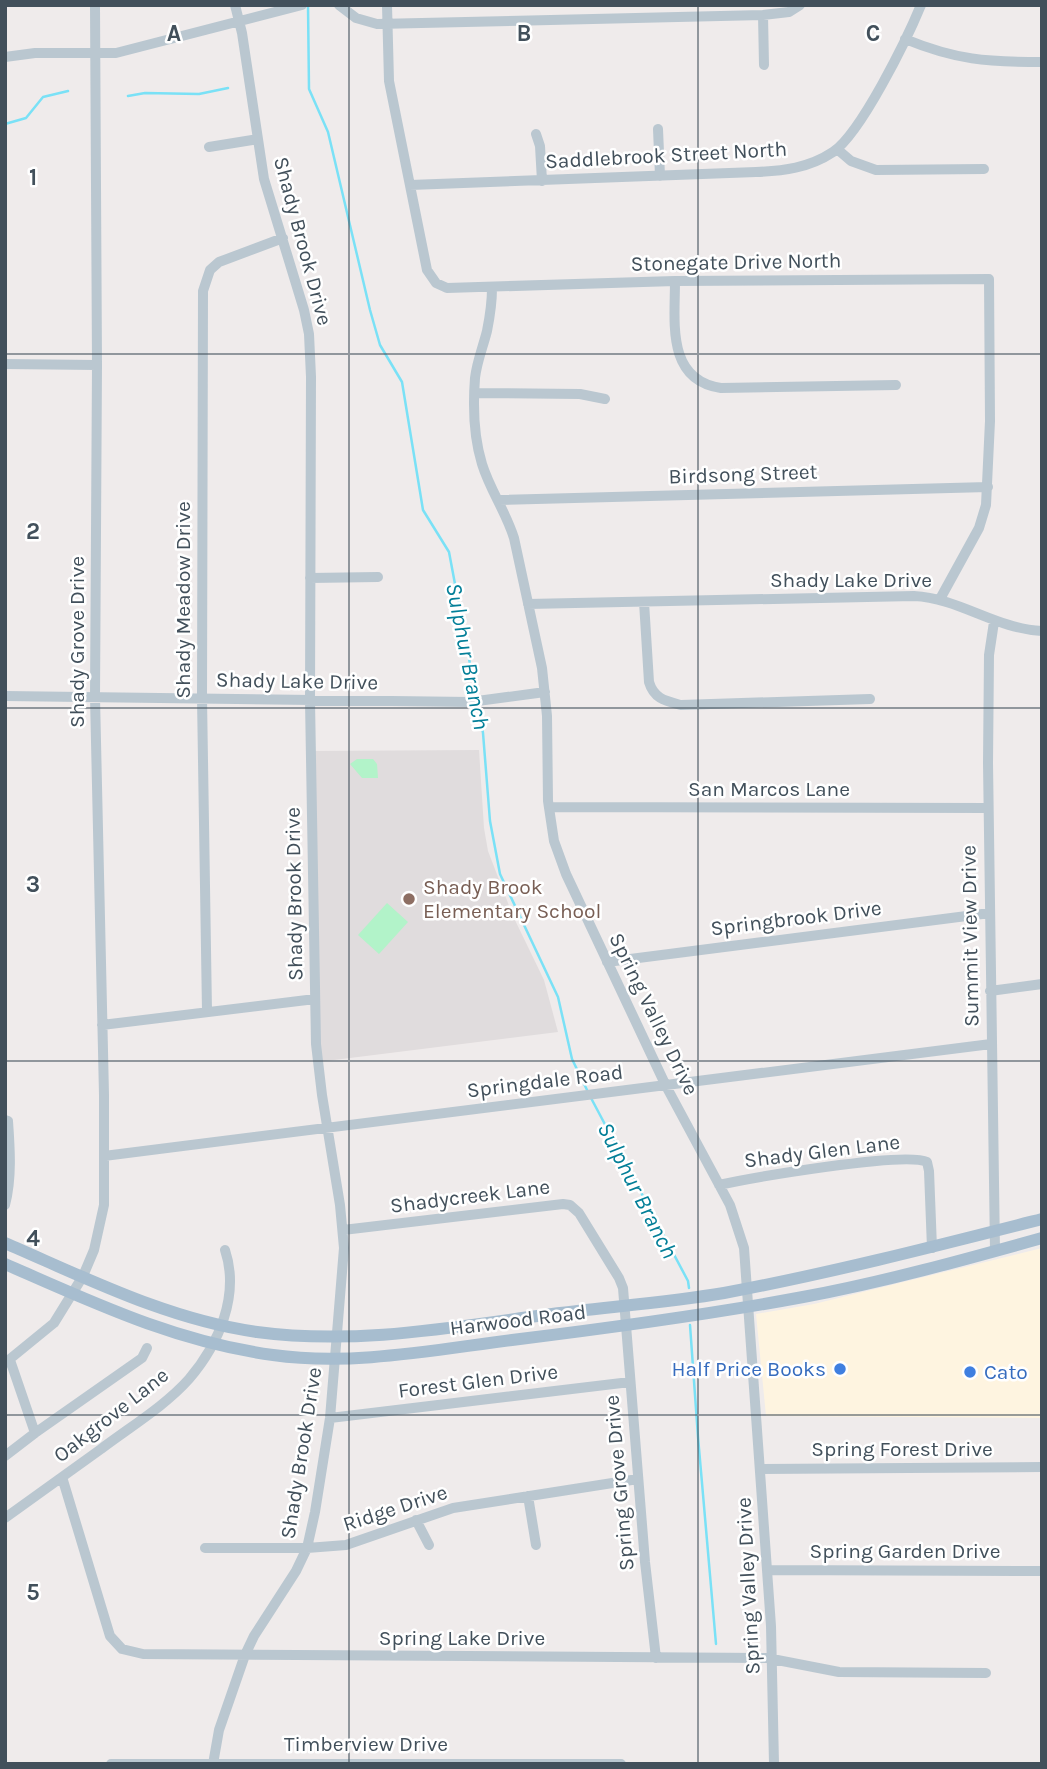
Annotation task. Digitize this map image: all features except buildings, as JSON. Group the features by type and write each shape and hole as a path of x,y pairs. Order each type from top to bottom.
{"main road":[{"name":"Harwood Road","path":"5,1243 162,1308 221,1325 298,1337 338,1338 427,1332 748,1288 845,1269 1042,1219"},
{"name":"Harwood Road","path":"5,1264 155,1327 212,1345 275,1356 336,1359 393,1355 625,1326 805,1297 1042,1238"}],"street":[{"name":"Shady Grove Drive","path":"8,1362 54,1323 83,1276 94,1250 104,1205 95,697 95,5"},
{"name":"Shady Brook Drive","path":"214,1763 219,1730 245,1655 307,1548 330,1418 344,1248 318,1069 315,999 310,701 309,334 264,179 242,33 235,5"},
{"path":"339,5 368,23 387,24 763,15 789,12 800,5"},
{"name":"Stonegate Drive North","path":"387,5 390,81 430,277 439,285 447,288 492,288 675,281 989,279 991,394 986,505 979,528 940,599"},
{"name":"Saddlebrook Street North","path":"410,185 660,176 796,169 808,165 837,149 863,115 905,39 920,5"},
{"path":"5,57 35,53 96,54 141,48 300,6"},
{"path":"763,15 764,65"},
{"path":"905,39 948,55 971,60 1042,62"},
{"path":"658,129 660,176"},
{"path":"536,134 540,146 542,181"},
{"path":"209,147 258,139"},
{"path":"837,149 851,161 876,170 984,169"},
{"name":"Shady Meadow Drive","path":"207,1011 202,698 203,291 211,270 219,262 283,239"},
{"path":"675,281 678,357 693,376 704,383 721,388 897,385"},
{"name":"Spring Valley Drive","path":"492,288 487,333 477,363 477,442 481,463 514,538 528,604 545,692 549,807 559,858 666,1086 730,1206 744,1248 768,1570 774,1764"},
{"path":"5,364 97,365"},
{"path":"475,393 580,394 605,399"},
{"name":"Birdsong Street","path":"499,500 988,487"},
{"path":"310,578 378,577"},
{"name":"Shady Lake Drive","path":"528,604 914,596 940,599 994,622 1028,631 1042,631"},
{"path":"644,602 649,682 655,695 665,701 681,705 870,699"},
{"name":"Summit View Drive","path":"994,622 989,655 988,808 995,1251"},
{"name":"Shady Lake Drive","path":"5,696 470,702 545,692"},
{"name":"San Marcos Lane","path":"549,807 988,808"},
{"name":"Springbrook Drive","path":"607,962 990,913"},
{"path":"990,991 1042,984"},
{"path":"102,1025 315,999"},
{"name":"Springdale Road","path":"104,1156 991,1044"},
{"path":"5,1120 8,1121 10,1146 5,1205"},
{"name":"Shady Glen Lane","path":"719,1185 880,1161 920,1159 926,1162 929,1171 932,1248"},
{"name":"Shadycreek Lane","path":"343,1230 563,1204 579,1213 619,1278 625,1305"},
{"name":"Oakgrove Lane","path":"5,1518 177,1390 203,1360 227,1313 231,1268 225,1250"},
{"name":"Spring Grove Drive","path":"625,1305 638,1479 656,1658"},
{"path":"5,1456 142,1359 147,1348"},
{"path":"8,1362 35,1433"},
{"name":"Forest Glen Drive","path":"330,1418 630,1382"},
{"name":"Spring Forest Drive","path":"762,1469 1042,1467"},
{"name":"Spring Lake Drive","path":"62,1477 110,1636 122,1649 143,1654 772,1659 802,1667 839,1672 986,1673"},
{"name":"Ridge Drive","path":"205,1548 307,1548 346,1545 453,1508 638,1479"},
{"path":"528,1496 536,1545"},
{"path":"416,1520 429,1545"},
{"name":"Spring Garden Drive","path":"768,1570 1042,1571"},
{"name":"Timberview Drive","path":"111,1764 621,1764"}],"shaded area":[{"name":"Shady Brook Elementary School","path":"479,750 488,851 513,916 544,980 558,1032 318,1062 311,751"},
{"path":"1042,1248 1042,1418 766,1416 756,1314 814,1304"}],"green space":[{"path":"357,759 373,759 377,764 378,778 362,778 350,764"},
{"path":"387,903 408,922 379,954 358,935"}],"waterway":[{"name":"Sulphur Branch","path":"308,5 309,89 328,132 380,345 402,382 423,510 449,552 476,696"},
{"path":"128,96 145,93 199,94 228,88"},
{"path":"5,124 26,118 43,97 68,91"},
{"name":"Sulphur Branch","path":"478,703 490,821 500,874 558,997 572,1059 588,1092"},
{"name":"Sulphur Branch","path":"591,1098 688,1281 689,1288"},
{"name":"Sulphur Branch","path":"690,1325 716,1644"}],"place":[{"name":"Shady Brook Elementary School","path":"409,899"},
{"name":"Half Price Books","path":"840,1369"},
{"name":"Cato","path":"970,1372"}]}
